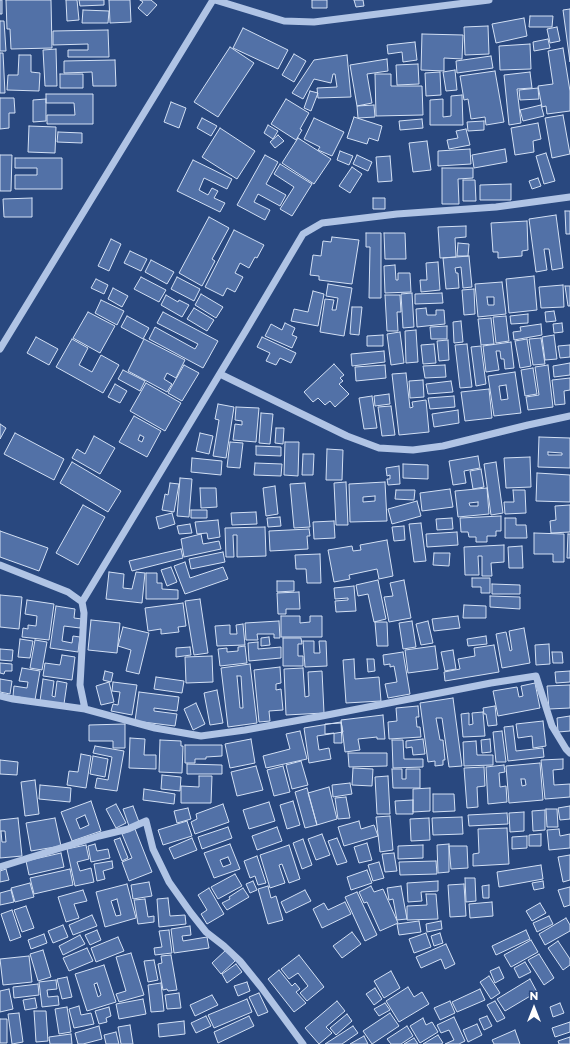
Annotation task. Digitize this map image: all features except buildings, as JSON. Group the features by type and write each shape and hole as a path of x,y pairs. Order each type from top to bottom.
{"street":[{"path":"0,349 214,0 284,22 314,22 489,0"},
{"path":"85,709 80,685 84,613 82,602 303,234 322,223 397,214 496,207 570,197"},
{"path":"220,374 347,436 378,448 413,450 443,446 570,416"},
{"path":"0,565 68,592 82,602"},
{"path":"0,696 85,709 155,728 201,736 245,730 491,683 536,676 552,726 569,750"},
{"path":"0,867 99,836 128,829 146,821 153,849 169,882 206,932 240,961 262,987 303,1044"}]}
